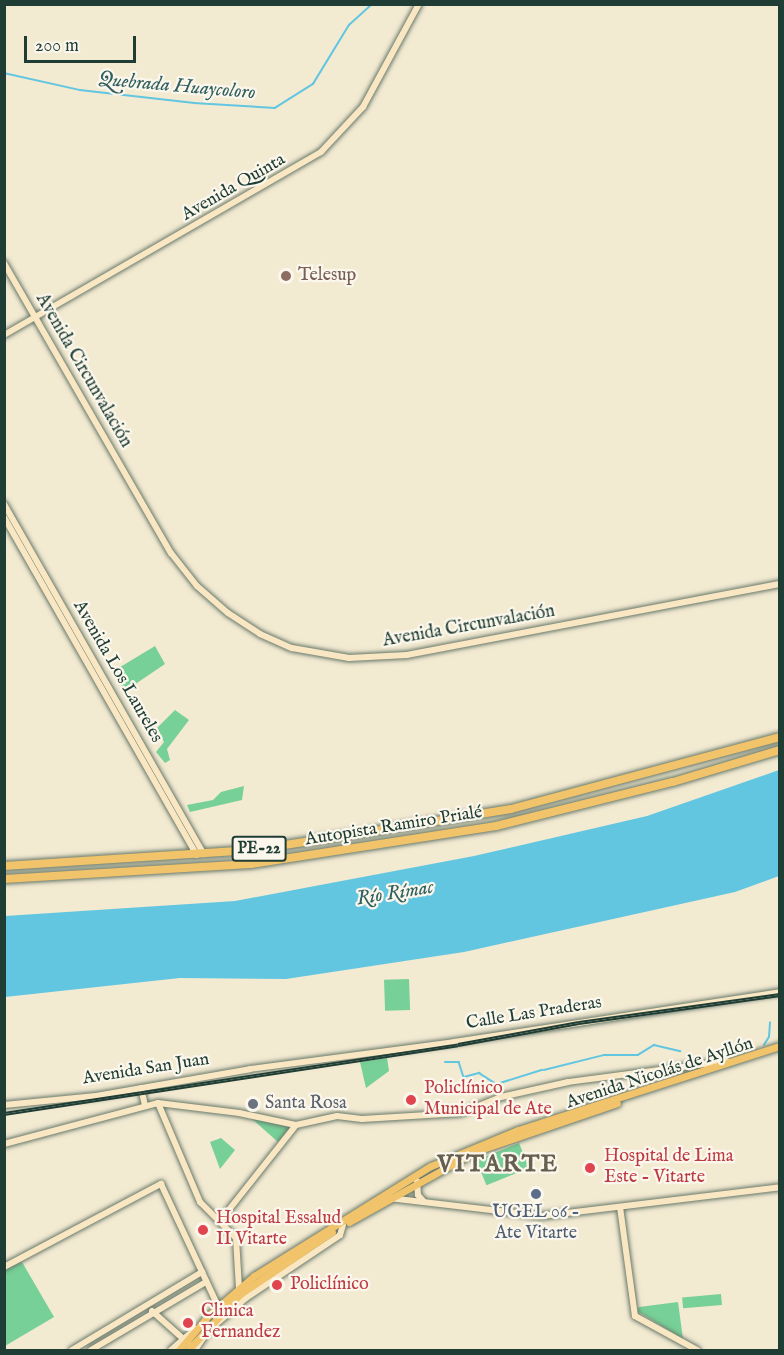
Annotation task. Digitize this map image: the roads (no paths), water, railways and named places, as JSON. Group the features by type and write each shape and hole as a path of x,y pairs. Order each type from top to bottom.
{"highway":[{"name":"Autopista Ramiro Prialé","path":"4,866 107,862 201,854 369,832 511,809 780,737"},
{"name":"Autopista Ramiro Prialé","path":"4,879 108,875 251,864 496,826 673,782 780,750"},
{"path":"369,832 374,839 370,846"},
{"path":"107,862 102,869 108,875"}],"main road":[{"name":"Avenida Nicolás de Ayllón","path":"191,1346 197,1327 218,1306 266,1267 431,1166 518,1130 780,1048"},
{"name":"Avenida Nicolás de Ayllón","path":"178,1350 191,1346 207,1332 240,1294 343,1225 417,1181 500,1143 780,1048"},
{"path":"271,1279 286,1262"}],"street":[{"name":"Avenida Quinta","path":"4,335 268,186 328,147 363,107 419,4"},
{"name":"Avenida Circunvalación","path":"4,263 171,553 197,586 228,613 260,634 292,648 349,658 407,655 780,584"},
{"name":"Avenida Los Laureles","path":"4,504 201,854"},
{"name":"Avenida Los Laureles","path":"4,517 201,854"},
{"name":"Calle Las Praderas","path":"293,1063 454,1042 780,992"},
{"path":"4,1144 158,1103 190,1105 296,1125 338,1116 362,1119 461,1113 501,1096 568,1082 740,1059"},
{"name":"Avenida San Juan","path":"4,1105 141,1088 293,1063"},
{"path":"141,1088 145,1105"},
{"path":"158,1103 198,1197 236,1238 239,1288"},
{"path":"220,1221 296,1125"},
{"path":"417,1181 418,1195 424,1202"},
{"path":"4,1267 161,1184 218,1306"},
{"path":"388,1198 522,1216 620,1208 780,1187"},
{"path":"620,1208 636,1316 697,1350"},
{"path":"207,1332 271,1279 340,1235 343,1225"},
{"path":"72,1350 202,1272"},
{"path":"91,1350 206,1282"},
{"path":"148,1306 191,1346"},
{"path":"171,1350 191,1346"}],"water":[{"name":"Río Rímac","path":"779,770 779,876 735,892 464,952 286,979 180,978 5,997 5,916 235,901 474,856 647,816"}],"waterway":[{"name":"Quebrada Huaycoloro","path":"4,73 80,90 194,103 275,108 313,84 349,25 372,4"},
{"path":"764,1045 769,1037 770,1023"},
{"path":"544,1070 604,1055 638,1055 654,1045 680,1051"},
{"path":"445,1062 459,1062 464,1077 479,1073 495,1083"},
{"path":"500,1083 542,1070"}],"railway":[{"path":"4,1114 458,1045 579,1023 780,995"}],"place":[{"name":"Telesup","path":"286,276"},
{"name":"Policlínico Municipal de Ate","path":"411,1100"},
{"name":"Santa Rosa","path":"253,1104"},
{"name":"Hospital de Lima Este - Vitarte","path":"590,1168"},
{"name":"UGEL 06 - Ate Vitarte","path":"536,1194"},
{"name":"Hospital Essalud II Vitarte","path":"203,1230"},
{"name":"Policlínico","path":"277,1285"},
{"name":"Clinica Fernandez","path":"188,1323"}],"district":[{"name":"VITARTE","path":"498,1165"}]}
